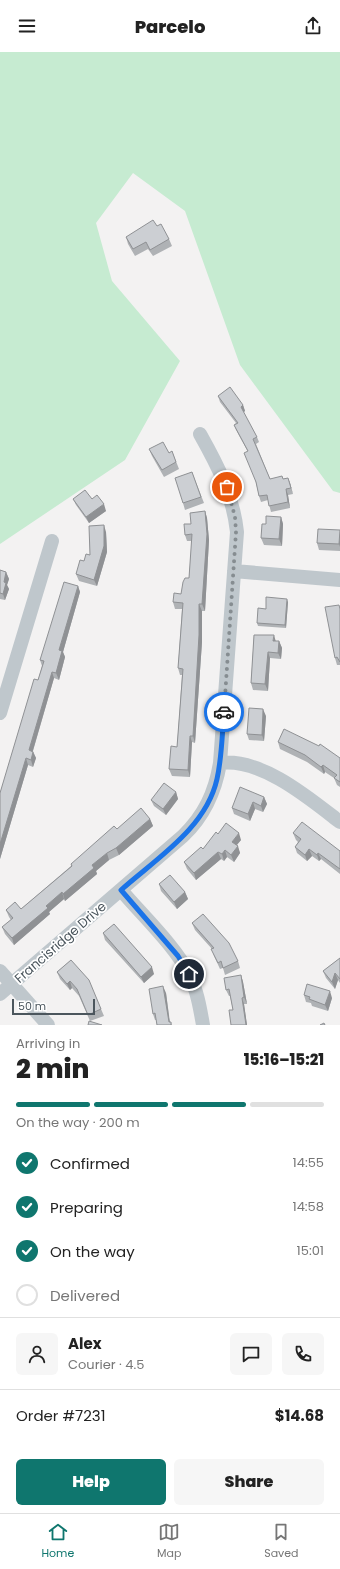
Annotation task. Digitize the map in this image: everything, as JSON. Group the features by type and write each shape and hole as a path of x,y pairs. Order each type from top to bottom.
{"street":[{"name":"Francisridge Drive","path":"0,994 183,836 200,818 213,793 220,763 236,532 231,496 224,477 200,434"},
{"path":"0,713 52,541"},
{"path":"234,571 340,580"},
{"path":"220,763 245,766 279,779 297,789 340,822"},
{"path":"121,890 178,956 189,974 199,1002 203,1025"},
{"path":"0,971 48,1025"}],"green space":[{"path":"0,52 340,52 340,493 333,491 240,365 185,211 133,173 96,223 112,281 180,361 125,460 0,544"}],"building":[{"path":"153,220 157,226 161,224 169,239 150,250 146,242 133,249 126,237"},
{"path":"230,387 243,405 241,407 257,437 253,439 270,479 282,476 283,479 288,478 291,488 286,489 288,502 269,506 267,495 259,496 256,482 244,453 248,451 234,425 238,423 218,396"},
{"path":"163,442 169,453 172,451 176,462 162,470 149,449"},
{"path":"192,472 201,497 183,503 175,478"},
{"path":"85,490 92,499 97,495 104,504 86,517 73,499"},
{"path":"205,511 207,534 202,604 199,604 199,635 193,736 190,736 188,770 169,769 171,746 177,747 183,669 178,668 183,603 173,602 174,593 181,594 185,578 189,578 192,534 185,535 184,524 191,524 190,513"},
{"path":"266,516 281,517 279,539 261,538 262,524 266,524"},
{"path":"104,525 104,546 94,580 76,574 80,560 84,561 86,554 90,555 89,526"},
{"path":"318,529 340,530 339,544 317,543"},
{"path":"0,570 6,572 4,582 6,583 3,594 0,593"},
{"path":"64,582 78,586 59,650 62,651 56,673 52,672 29,750 33,752 31,760 26,758 0,844 0,793 34,679 38,680 44,661 40,660"},
{"path":"266,597 287,599 285,625 257,623 258,608 266,609"},
{"path":"339,605 340,662 337,657 335,658 325,607"},
{"path":"254,635 274,635 273,641 279,641 278,653 268,652 265,684 251,683"},
{"path":"249,708 263,709 262,735 247,734"},
{"path":"284,729 319,746 320,744 340,758 340,782 334,778 337,775 323,765 321,767 305,755 278,742"},
{"path":"164,783 176,792 163,809 151,800"},
{"path":"240,787 264,797 261,806 253,802 248,814 232,808"},
{"path":"141,808 150,819 116,848 92,865 94,868 63,894 62,892 46,906 48,908 12,938 2,927 13,918 6,910 15,902 21,909 72,866 71,864 114,826 117,829"},
{"path":"302,822 340,851 340,869 318,853 317,855 309,849 305,855 295,847 301,839 293,833"},
{"path":"226,823 239,833 232,842 238,846 231,855 225,850 222,854 218,852 194,873 184,862 201,847 203,849 216,832 218,834"},
{"path":"170,875 185,892 174,902 159,884"},
{"path":"203,914 229,943 238,961 223,968 221,961 218,963 211,949 214,948 192,923"},
{"path":"114,924 152,967 141,977 103,933"},
{"path":"340,958 340,979 335,973 332,982 323,971"},
{"path":"71,960 89,980 101,1009 88,1015 77,989 70,981 67,984 57,972"},
{"path":"241,975 244,997 242,998 246,1025 231,1025 229,1010 233,1010 229,989 226,990 224,978"},
{"path":"307,984 330,991 325,1005 309,999 310,997 304,995"},
{"path":"163,986 169,1022 171,1022 171,1025 157,1025 155,1013 153,1014 149,989"},
{"path":"89,1021 102,1025 88,1025"}],"way so far":[{"path":"224,712 236,548 235,517 231,496 227,487"}],"route":[{"path":"189,974 178,956 121,890 189,831 200,818 209,803 217,779 220,763 224,712"}]}
